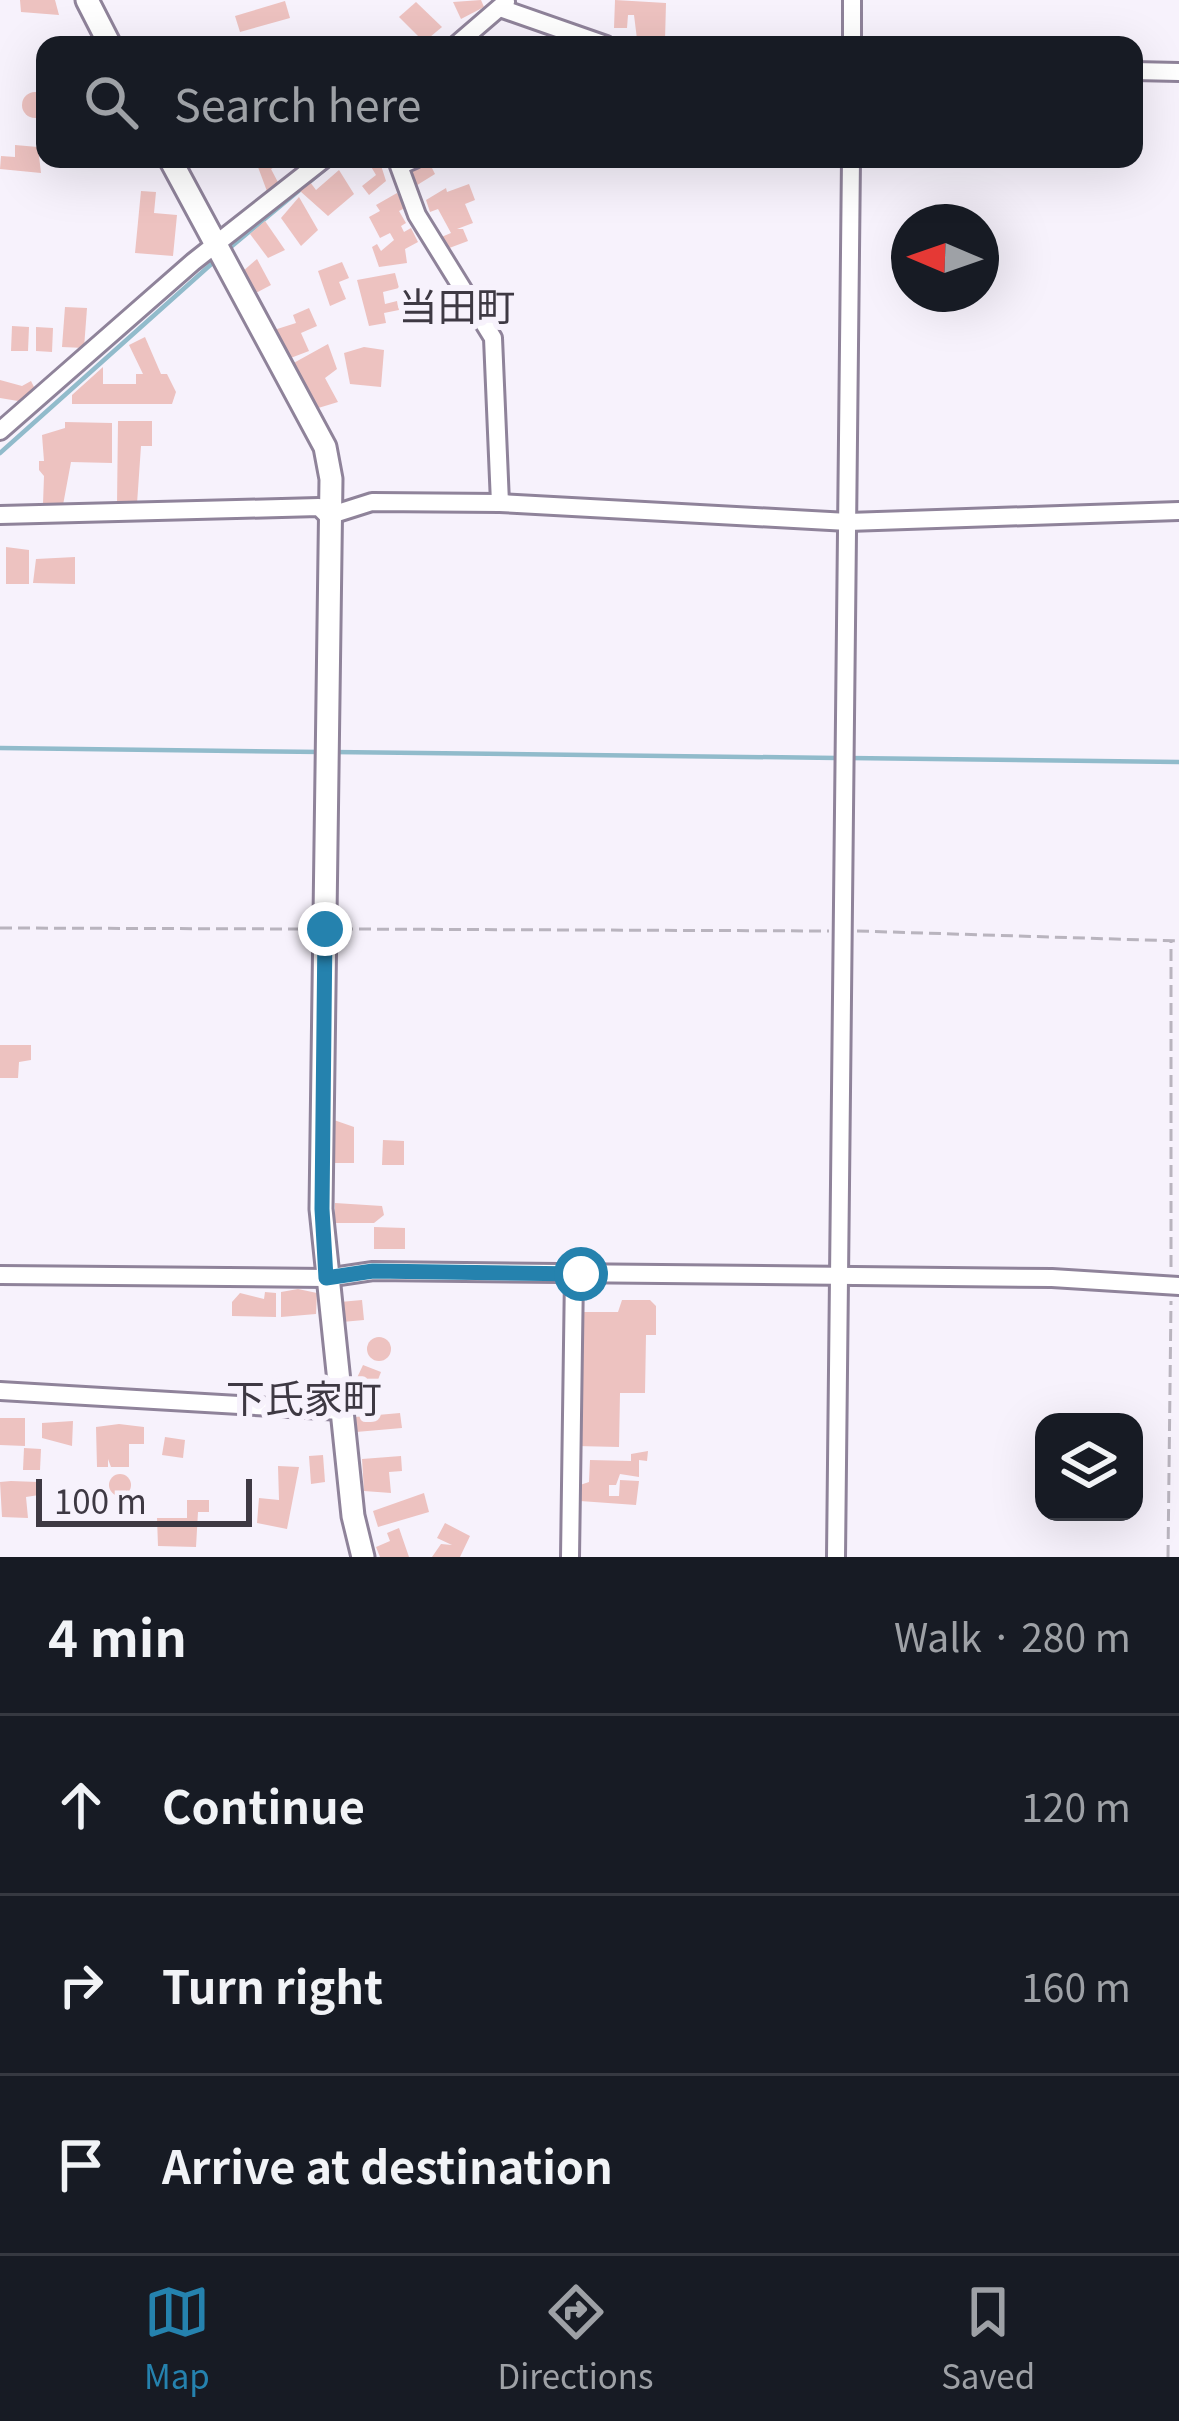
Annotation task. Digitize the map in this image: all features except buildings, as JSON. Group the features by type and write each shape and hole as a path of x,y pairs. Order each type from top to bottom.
{"street":[{"path":"87,0 105,36"},
{"path":"852,0 852,36"},
{"path":"467,36 504,4 584,36"},
{"path":"1143,71 1179,72"},
{"path":"175,168 326,447 331,479 324,751 322,1209 341,1411 363,1557"},
{"path":"0,431 313,168"},
{"path":"400,168 417,214 493,338 500,503"},
{"path":"836,1557 851,168"},
{"path":"328,516 372,502 500,503 848,522 1179,511"},
{"path":"0,515 319,507 328,516"},
{"path":"0,1275 326,1278 373,1271 1052,1278 1175,1286"},
{"path":"570,1557 574,1274"},
{"path":"0,1391 341,1411"}],"path":[{"path":"0,928 844,931 1179,941"},
{"path":"1168,1557 1175,1286 1171,941"}],"waterway":[{"path":"226,251 326,168"},
{"path":"0,453 217,259"},
{"path":"0,748 321,752"},
{"path":"333,752 837,758"},
{"path":"849,758 1179,762"}],"district":[{"name":"当田町","path":"457,307"},
{"name":"下氏家町","path":"304,1399"}],"route":[{"path":"325,929 322,1209 326,1278 373,1271 581,1274"}]}
